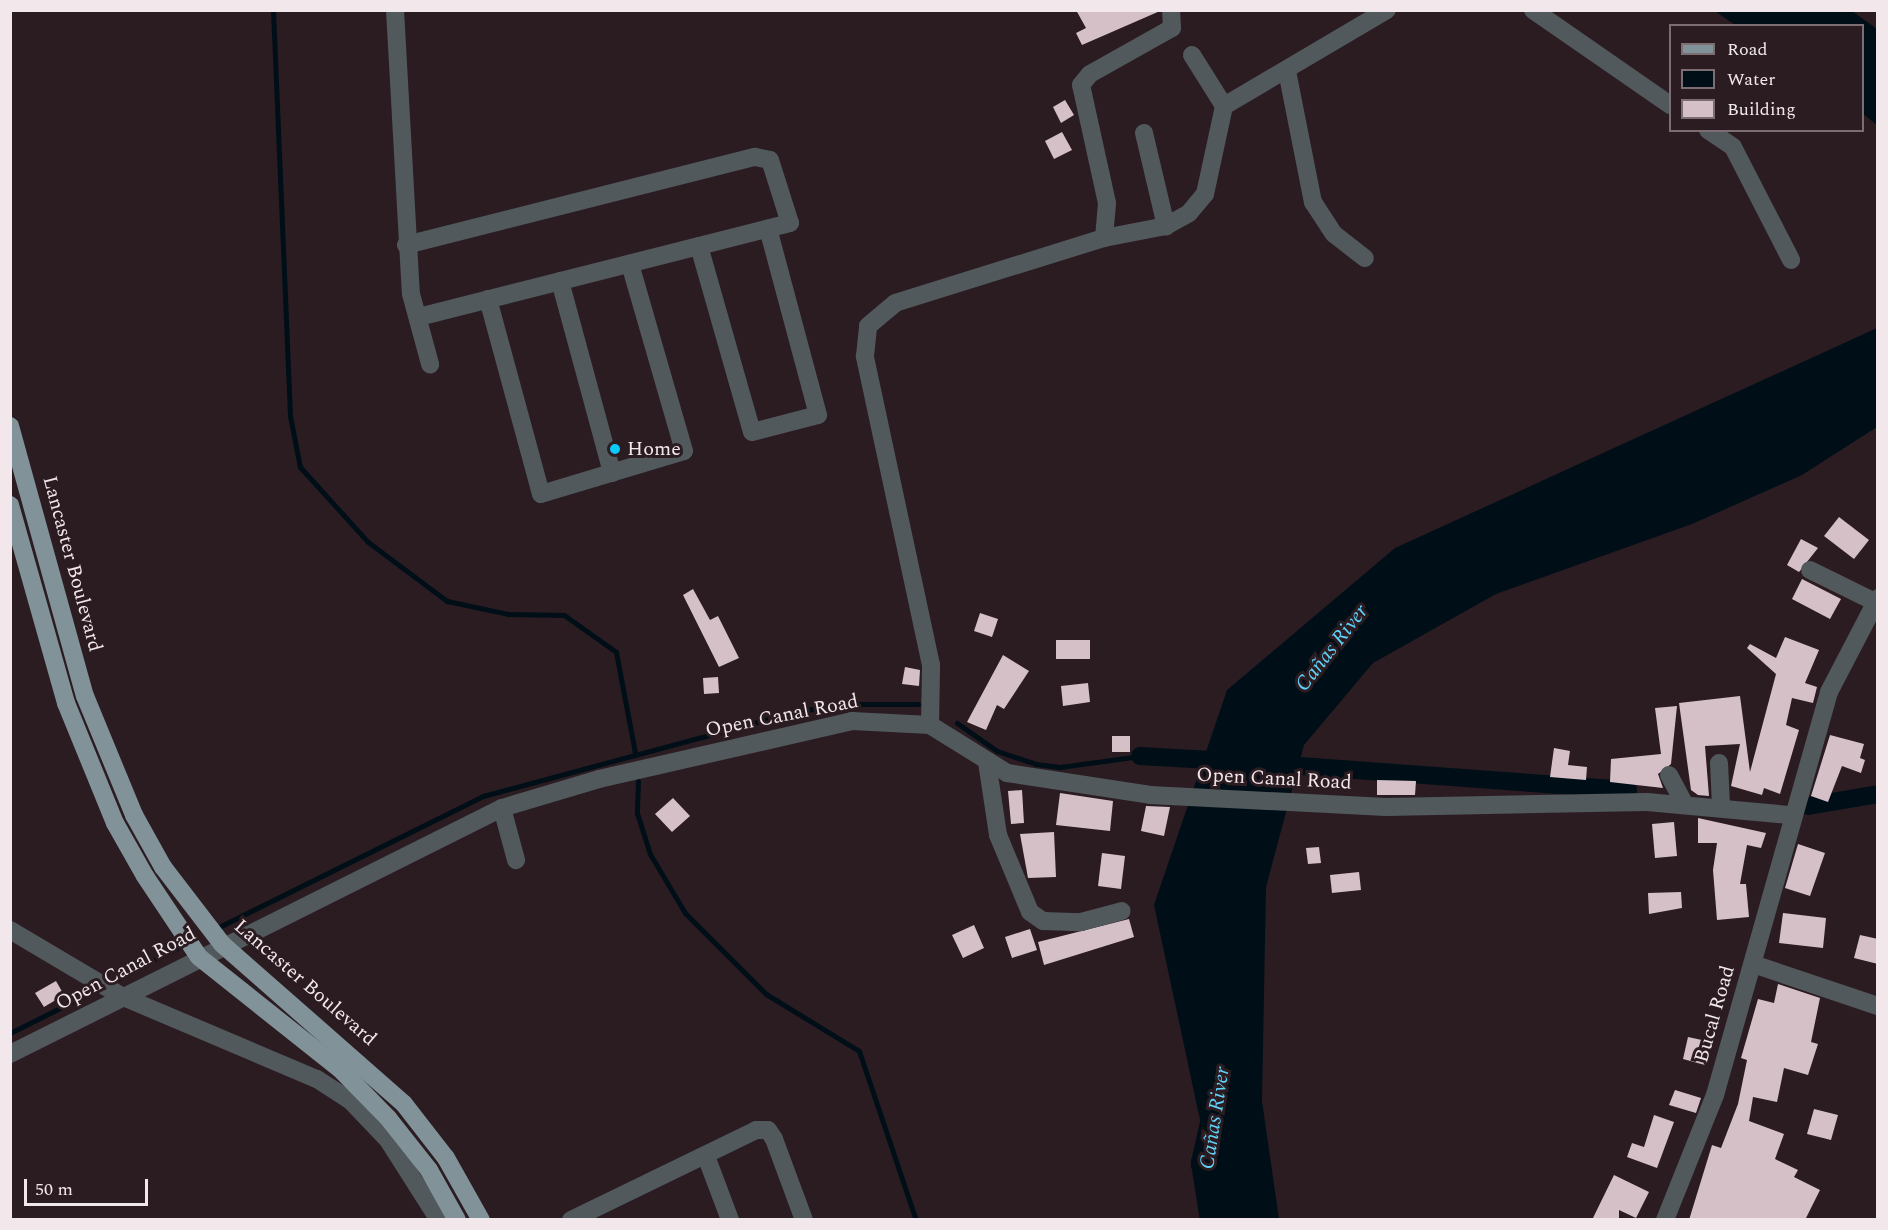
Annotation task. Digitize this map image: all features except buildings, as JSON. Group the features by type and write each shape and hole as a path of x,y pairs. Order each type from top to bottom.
{"main road":[{"name":"Lancaster Boulevard","path":"10,426 85,696 106,748 163,867 222,944 404,1104 446,1158 481,1220"},
{"path":"10,505 86,754 115,823 199,957 340,1069 380,1110 429,1170 457,1220"}],"street":[{"path":"395,10 406,245 418,317 430,364"},
{"path":"1104,238 1107,203 1081,85 1090,74 1172,28 1171,10"},
{"path":"1224,106 1287,71 1387,10"},
{"path":"1533,10 1669,104"},
{"path":"930,725 931,665 865,356 868,326 895,303 1104,238 1166,226 1189,213 1205,194 1224,106 1192,55"},
{"path":"1287,71 1313,202 1334,234 1365,258"},
{"path":"1711,132 1733,147 1791,260"},
{"path":"1144,133 1166,226"},
{"path":"406,245 755,157 770,160 790,223 418,317"},
{"path":"699,246 753,432 818,415 768,229"},
{"path":"488,299 541,494 684,451 630,264"},
{"path":"560,281 612,472"},
{"path":"1810,570 1876,600"},
{"name":"Bucal Road","path":"1665,1220 1715,1095 1753,964 1791,815 1829,692 1876,600"},
{"name":"Open Canal Road","path":"10,1054 222,944 502,808 599,779 852,721 930,725 987,762 1031,779 1150,795 1417,807 1684,803 1721,805 1791,815"},
{"path":"987,762 998,835 1030,912 1042,921 1081,922 1122,911"},
{"path":"1719,763 1721,805"},
{"path":"1669,775 1684,803"},
{"path":"502,808 516,860"},
{"path":"10,930 121,996 317,1078 351,1101 388,1140 439,1220"},
{"path":"1753,964 1878,1006"},
{"path":"571,1220 756,1130 768,1130 804,1220"},
{"path":"706,1156 730,1220"}],"water":[{"path":"1715,11 1852,11 1877,29 1877,125 1864,115 1864,24 1734,24"},
{"path":"1877,328 1877,427 1802,475 1692,524 1496,594 1373,663 1304,745 1266,887 1262,1101 1279,1219 1213,1219 1209,1162 1154,905 1227,690 1395,548"}],"waterway":[{"path":"273,10 290,416 300,467 368,542 447,601 508,614 564,615 616,652 635,753"},
{"path":"221,926 483,796 790,713 840,704 918,704"},
{"path":"957,723 997,751 1036,764 1060,767 1140,756"},
{"path":"1140,756 1228,761"},
{"path":"1273,764 1628,790"},
{"path":"638,781 637,813 650,854 685,913 766,994 859,1051 916,1220"},
{"path":"1808,806 1878,794"},
{"path":"109,983 177,948"},
{"path":"10,1033 94,991"},
{"name":"Cañas River","path":"1215,1220 1206,1163 1217,1114"}],"place":[{"name":"Home","path":"615,449"}]}
